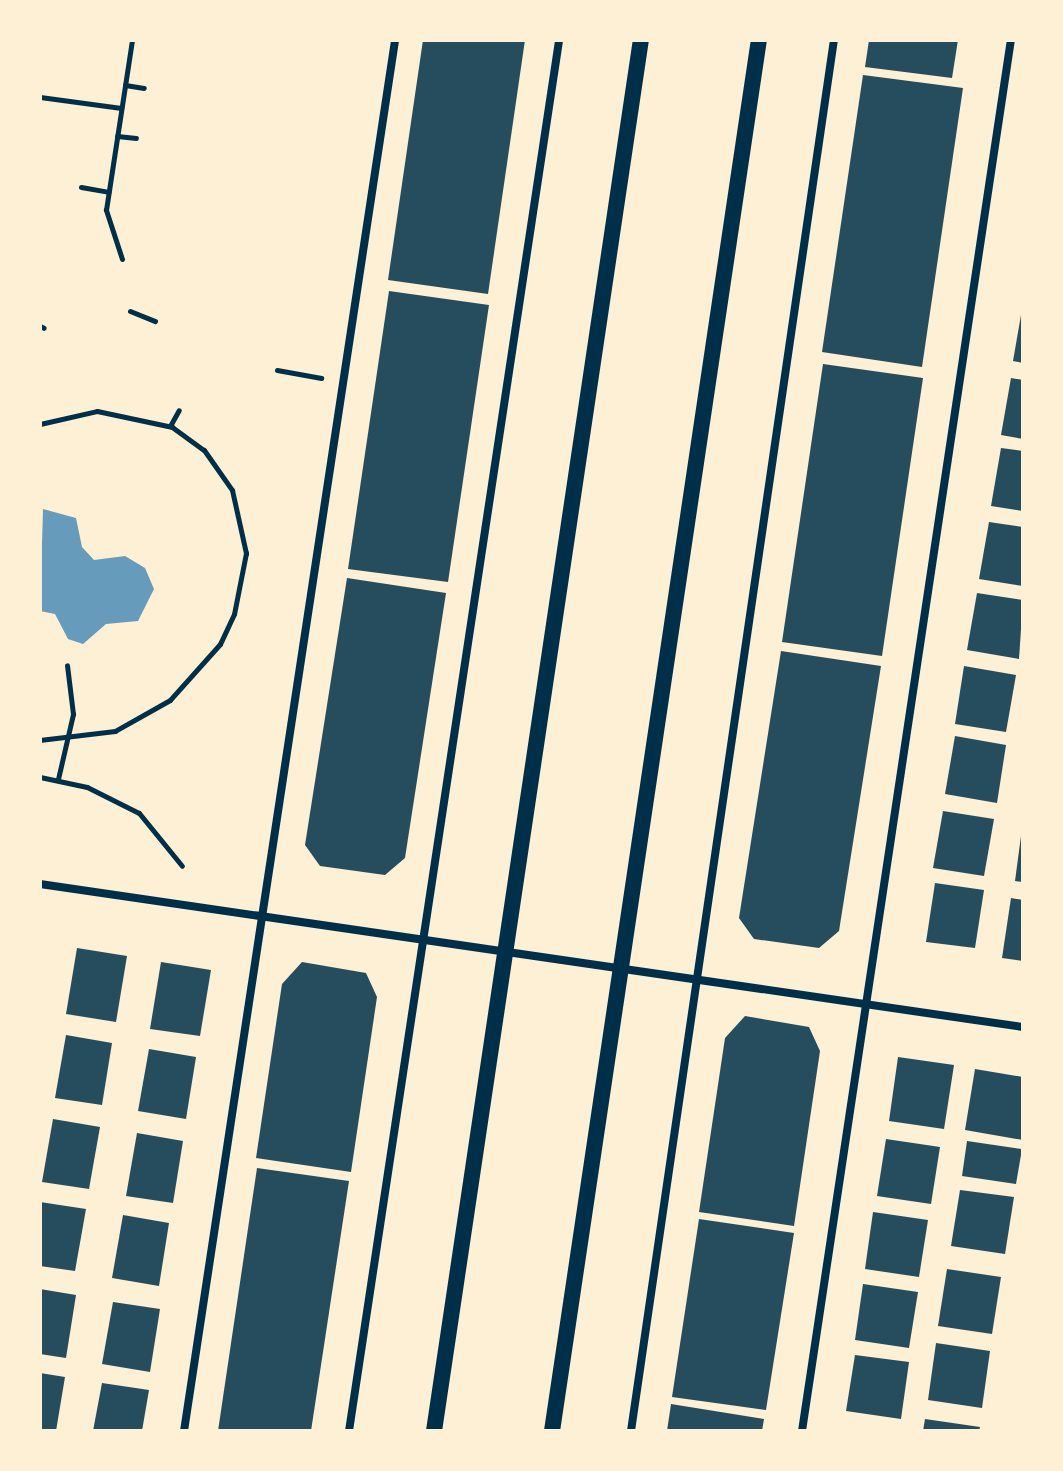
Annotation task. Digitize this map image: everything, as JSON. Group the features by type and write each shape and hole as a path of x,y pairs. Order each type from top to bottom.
{"main road":[{"path":"434,1431 509,951 641,40"},
{"path":"552,1431 625,969 759,40"}],"street":[{"path":"184,1431 395,40"},
{"path":"349,1431 559,40"},
{"path":"631,1431 700,979 834,40"},
{"path":"802,1431 1011,40"},
{"path":"40,884 1023,1027"}],"path":[{"path":"122,259 106,227 132,40"},
{"path":"125,85 144,88"},
{"path":"40,97 121,108"},
{"path":"117,136 136,138"},
{"path":"81,187 109,192"},
{"path":"130,311 155,321"},
{"path":"277,370 321,378"},
{"path":"170,426 179,410"},
{"path":"40,424 97,411 170,426 219,468 240,511 246,553 234,614 198,674 170,700 115,731 64,741 40,740"},
{"path":"58,779 64,741 73,714 67,665"},
{"path":"40,777 58,779 139,813 182,866"}],"water":[{"path":"43,509 76,518 82,547 94,560 125,556 145,568 154,589 138,621 106,624 83,644 68,639 55,614 40,611"}],"building":[{"path":"423,40 525,40 488,294 388,280"},
{"path":"869,40 958,40 952,78 865,67"},
{"path":"863,75 963,88 922,367 822,352"},
{"path":"389,291 489,305 448,582 348,569"},
{"path":"1023,315 1023,363 1013,361"},
{"path":"823,364 923,378 882,656 782,642"},
{"path":"1011,378 1023,380 1023,439 1001,435"},
{"path":"1001,448 1023,451 1023,511 991,506"},
{"path":"989,522 1023,527 1023,586 979,579"},
{"path":"347,578 446,593 405,858 385,875 320,866 305,845"},
{"path":"977,593 1023,600 1019,659 967,650"},
{"path":"781,651 881,666 839,931 819,948 754,939 739,918"},
{"path":"964,666 1016,675 1006,732 955,724"},
{"path":"955,736 1006,745 997,803 945,794"},
{"path":"943,811 994,819 984,876 933,868"},
{"path":"1023,837 1023,882 1015,881"},
{"path":"935,883 984,890 975,948 926,942"},
{"path":"1011,898 1023,900 1023,961 1002,958"},
{"path":"77,948 127,956 116,1022 66,1014"},
{"path":"161,962 211,970 200,1036 150,1029"},
{"path":"302,962 366,973 377,997 351,1172 256,1158 282,984"},
{"path":"745,1016 809,1027 820,1051 794,1226 699,1212 725,1038"},
{"path":"66,1035 112,1043 102,1105 55,1098"},
{"path":"149,1049 196,1057 186,1119 138,1111"},
{"path":"898,1057 954,1065 944,1129 889,1121"},
{"path":"975,1069 1023,1077 1023,1140 965,1130"},
{"path":"53,1119 100,1127 89,1189 42,1182"},
{"path":"137,1133 183,1141 173,1203 126,1196"},
{"path":"886,1139 940,1147 931,1204 877,1196"},
{"path":"967,1141 1022,1149 1016,1184 962,1176"},
{"path":"257,1168 349,1181 311,1431 218,1431"},
{"path":"960,1190 1014,1197 1005,1254 951,1246"},
{"path":"40,1202 86,1209 75,1271 40,1266"},
{"path":"873,1212 928,1220 919,1277 865,1269"},
{"path":"123,1215 169,1223 159,1286 112,1278"},
{"path":"699,1219 794,1233 766,1410 672,1397"},
{"path":"947,1269 1001,1277 992,1334 938,1326"},
{"path":"863,1284 918,1292 909,1348 855,1340"},
{"path":"40,1289 76,1295 66,1358 40,1354"},
{"path":"113,1302 160,1309 150,1372 102,1364"},
{"path":"936,1343 990,1351 982,1408 928,1400"},
{"path":"855,1355 909,1362 901,1419 846,1411"},
{"path":"40,1373 65,1377 56,1431 40,1431"},
{"path":"102,1383 149,1390 142,1431 93,1431"},
{"path":"671,1404 764,1419 762,1431 667,1431"},
{"path":"925,1419 980,1427 979,1431 923,1431"}]}
